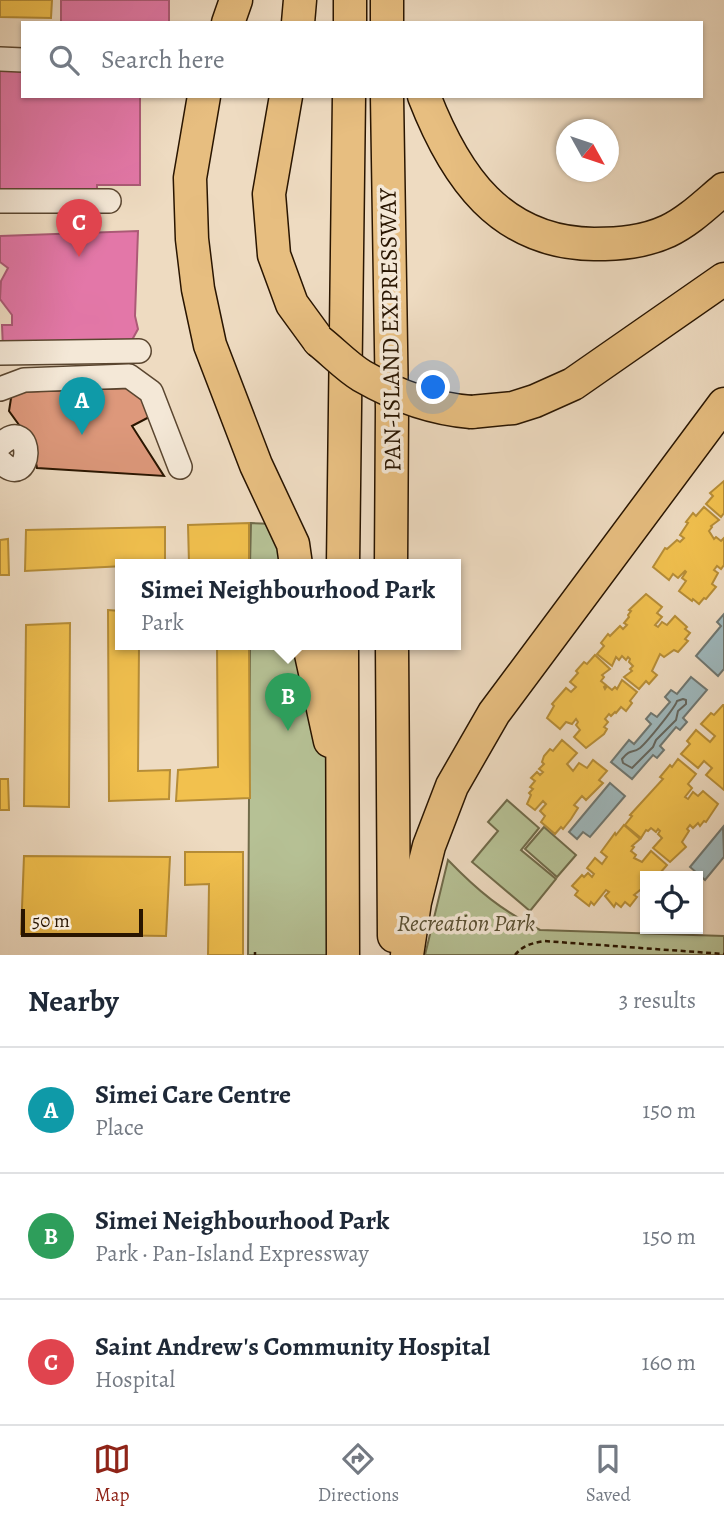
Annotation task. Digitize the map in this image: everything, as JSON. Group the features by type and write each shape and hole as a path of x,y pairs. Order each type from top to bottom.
{"highway":[{"path":"229,21 236,0"},
{"path":"298,21 300,0"},
{"path":"350,21 351,0"},
{"path":"204,98 190,178 192,239 198,289 210,345 256,465 293,544 295,559"},
{"path":"286,98 269,194 274,255 292,304 319,341 360,375 411,399 443,409 471,412 513,408 573,384 724,279"},
{"name":"PAN-ISLAND EXPRESSWAY","path":"343,559 349,98"},
{"name":"PAN-ISLAND EXPRESSWAY","path":"387,98 392,409 391,559"},
{"path":"425,98 433,119 469,183 501,215 522,228 551,238 578,244 638,242 668,231 691,217 724,189"},
{"path":"407,955 415,902 429,846 452,786 502,702 724,404"},
{"path":"310,650 326,731 341,768"},
{"path":"342,650 343,955"},
{"path":"392,650 395,955"}],"lane":[{"path":"0,60 21,60"},
{"path":"0,201 109,201"},
{"path":"0,353 139,351"},
{"path":"0,396 0,389 24,380 129,376 151,392 180,467"}],"path":[{"path":"515,955 519,949 544,941 724,954"}],"green space":[{"path":"251,523 274,524 284,559 250,559"},
{"path":"250,650 309,650 330,744 341,955 248,955"},
{"path":"507,800 539,828 521,850 556,879 530,911 472,862 498,831 488,822"},
{"path":"544,827 576,855 557,877 525,849"},
{"name":"Recreation Park","path":"448,860 491,899 540,930 724,936 724,955 425,955"}],"water":[{"path":"724,614 724,669 718,676 696,656 721,626 717,622"},
{"path":"691,677 707,690 683,718 687,722 680,730 676,727 660,746 664,750 657,758 653,755 632,779 611,762 629,740 634,744 651,724 646,719 651,713 657,717 670,702 665,697 671,690 677,694"},
{"path":"610,783 625,796 590,837 583,832 577,839 569,832"},
{"path":"723,827 724,857 705,880 703,871 695,871 690,867"}],"building: Homes":[{"path":"0,0 52,0 51,18 0,17"},
{"path":"724,481 724,513 721,517 706,504 713,496 710,493"},
{"path":"704,507 719,520 709,531 714,539 716,537 721,541 724,538 724,565 721,569 717,566 714,570 718,573 712,584 716,587 699,604 679,591 686,581 682,578 685,571 678,578 673,574 669,580 653,567 665,548 684,538 680,535 688,523 686,522 693,513 696,516"},
{"path":"249,523 249,559 189,559 188,525"},
{"path":"165,527 165,559 115,559 115,566 25,571 26,530"},
{"path":"8,539 9,575 0,575 0,540"},
{"path":"646,594 662,607 657,613 662,617 655,625 658,627 662,622 667,625 675,616 690,633 685,639 688,641 678,652 674,650 664,657 660,654 652,671 657,675 649,684 646,681 639,689 624,677 632,671 630,669 633,666 628,657 626,660 622,656 619,660 616,657 612,666 597,654 604,646 601,643 608,634 610,636 620,626 623,629 627,625 624,623 629,617 629,610"},
{"path":"108,610 115,611 115,650 139,650 138,771 170,770 169,799 109,801"},
{"path":"70,623 69,807 24,806 26,625"},
{"path":"217,650 249,650 250,798 176,801 178,770 218,767"},
{"path":"595,655 610,669 602,675 604,677 601,681 606,685 605,689 607,686 612,690 615,687 617,689 622,680 637,692 626,711 621,707 611,716 609,714 605,719 608,722 604,727 607,729 604,734 586,748 574,737 580,730 576,719 572,724 566,722 560,729 547,718 554,706 552,704 566,688 571,692 576,687 570,682 578,673 576,671"},
{"path":"723,705 724,790 706,775 712,768 704,761 698,768 681,754 690,744 687,741 696,730 710,742 715,736 701,724"},
{"path":"562,740 577,753 567,764 573,771 579,763 587,768 593,760 607,771 599,780 603,783 586,800 582,796 574,805 578,808 571,819 555,834 541,822 545,816 540,811 546,804 543,801 535,810 527,804 531,795 529,793 533,789 530,787 535,781 531,778 537,772 540,775 543,772 539,769 544,764 544,756 550,749 553,751"},
{"path":"678,759 696,774 688,784 692,788 685,797 688,799 693,792 698,796 703,791 718,804 706,822 700,826 698,823 693,828 690,825 682,842 686,847 670,862 653,848 662,838 658,829 656,832 651,828 646,830 641,838 625,825 632,816 630,815 663,779 660,777"},
{"path":"0,779 8,779 9,810 0,810"},
{"path":"624,825 640,839 632,846 634,847 631,851 636,855 634,858 642,862 651,851 667,865 662,871 640,871 640,890 634,895 637,897 630,906 625,902 621,907 616,903 614,907 605,896 609,892 606,890 594,905 591,902 589,906 575,895 578,891 572,886 582,875 584,877 588,873 592,877 594,874 587,868 595,858 602,864 607,857 601,852 615,833 616,835"},
{"path":"185,852 243,852 243,955 208,955 209,884 185,885"},
{"path":"24,856 170,857 166,936 21,934"}],"building: Health":[{"path":"61,0 169,0 169,21 61,21"},
{"path":"0,71 21,71 21,98 140,98 140,185 97,185 97,197 0,197"},
{"path":"138,231 135,316 138,329 132,340 114,343 110,340 66,342 3,349 2,325 12,325 12,315 0,299 1,281 8,268 0,262 0,236"}],"building: Other":[{"path":"129,388 157,413 132,426 164,476 37,468 32,443 9,411 12,392"}],"place":[{"name":"Saint Andrew's Community Hospital","path":"79,257"},
{"name":"Simei Care Centre","path":"82,435"},
{"name":"Simei Neighbourhood Park","path":"288,731"}]}
